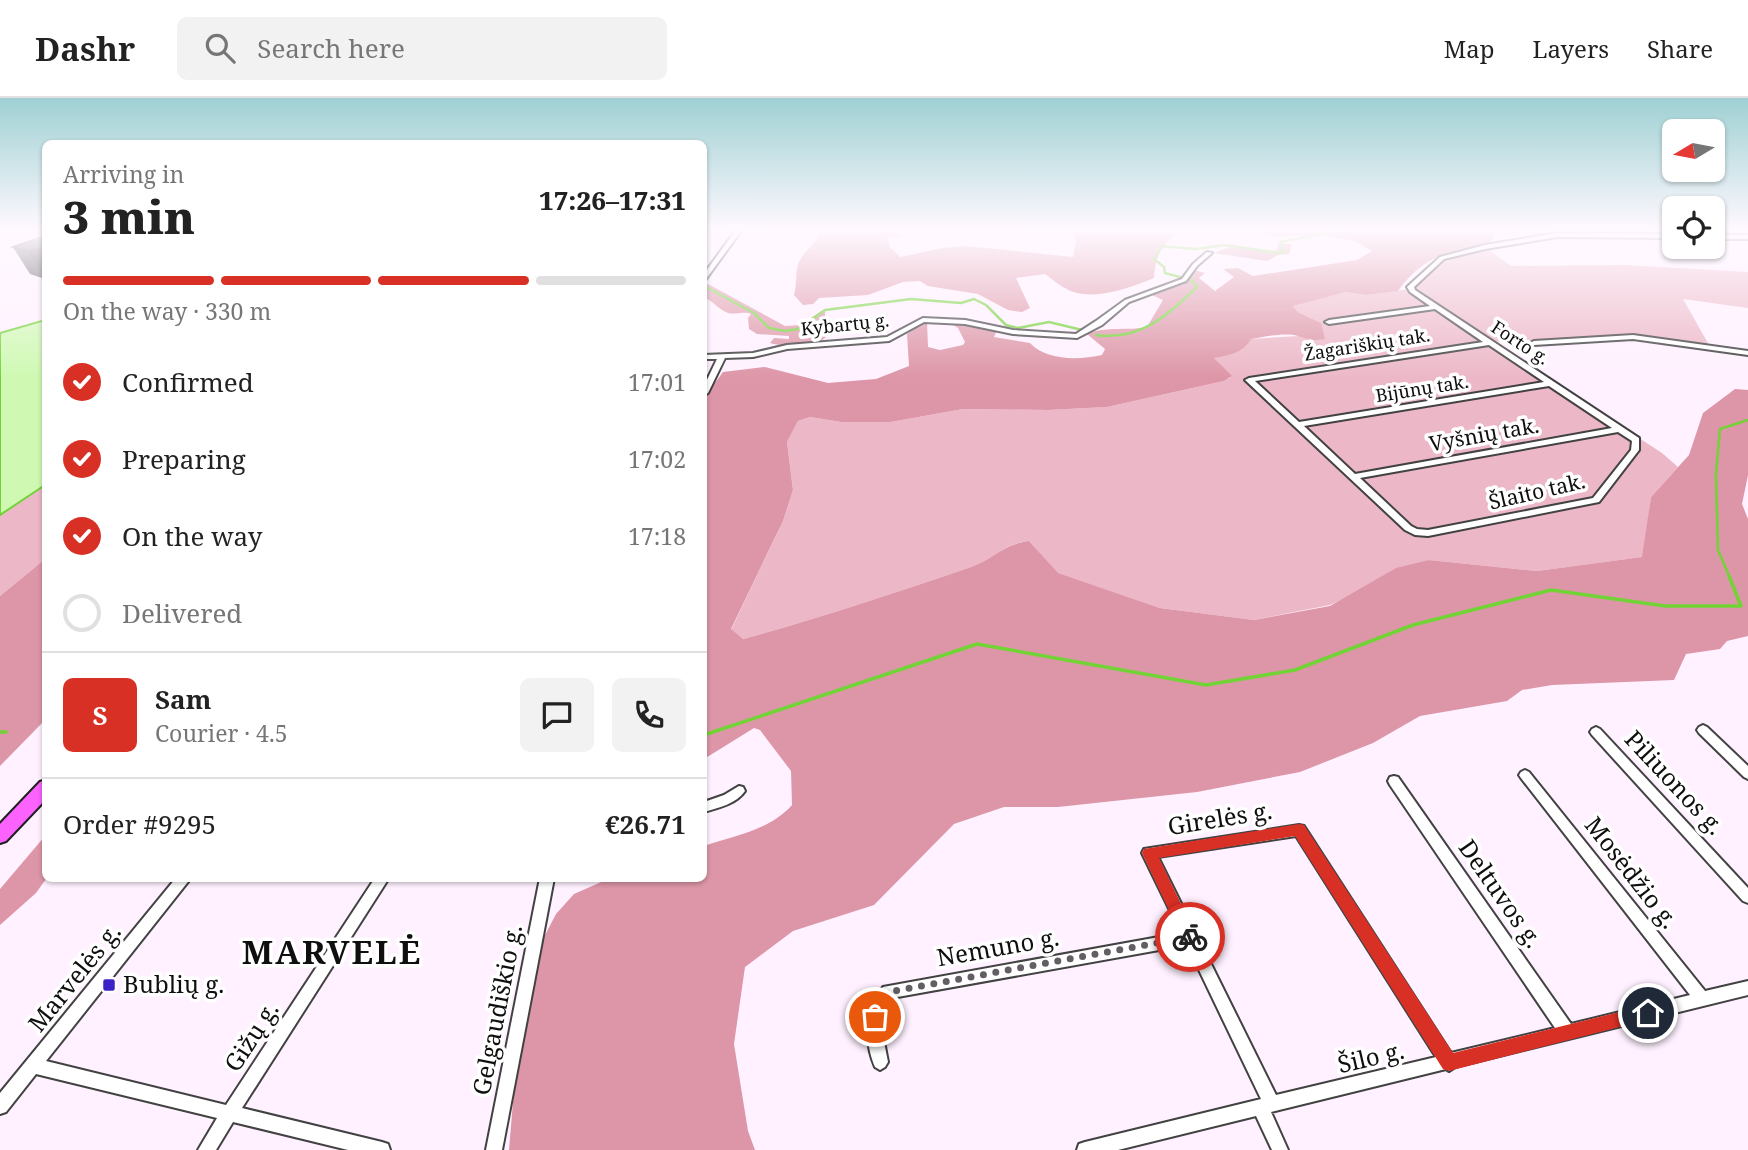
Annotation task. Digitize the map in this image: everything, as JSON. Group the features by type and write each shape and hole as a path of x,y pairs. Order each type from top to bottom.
{"main road":[{"path":"0,836 42,791"}],"street":[{"name":"Kybartų g.","path":"707,357 753,355 806,345 888,339 923,320 965,322 1013,332 1077,336 1127,301 1182,280"},
{"name":"Forto g.","path":"1417,280 1410,287 1437,307 1636,440"},
{"path":"1329,322 1437,307"},
{"path":"1534,343 1633,337 1748,353"},
{"name":"Žagariškių tak.","path":"1296,425 1249,380 1490,343"},
{"path":"707,387 723,357"},
{"name":"Bijūnų tak.","path":"1296,425 1552,383"},
{"path":"1296,425 1353,477"},
{"name":"Vyšnių tak.","path":"1353,477 1620,429"},
{"name":"Šlaito tak.","path":"1353,477 1408,528 1415,532 1428,533 1596,500 1635,450 1636,440"},
{"path":"1703,730 1748,774"},
{"name":"Piliuonos g.","path":"1596,732 1748,897"},
{"name":"Mosėdžio g.","path":"1525,775 1702,999"},
{"name":"Deltuvos g.","path":"1394,781 1568,1032"},
{"path":"707,806 728,799 739,791"},
{"name":"Girelės g.","path":"1280,1150 1266,1106 1149,853 1299,830 1449,1063"},
{"name":"Marvelės g.","path":"0,1106 182,882"},
{"name":"Gižų g.","path":"206,1150 380,882"},
{"name":"Gelgaudiškio g.","path":"494,1150 546,882"},
{"name":"Nemuno g.","path":"880,1062 875,1037 875,1017 880,1000 888,992 1190,938"},
{"name":"Šilo g.","path":"1085,1150 1748,988"},
{"path":"33,1066 382,1150"}],"shaded area":[{"path":"796,280 1017,280 1030,308 1022,312 1008,310 978,294 928,286 920,281 903,282 868,295 819,298 813,304 803,305 794,295"},
{"path":"1053,280 1148,280 1121,290 1097,294 1073,292"},
{"path":"1185,280 1202,280 1215,291 1230,280 1407,280 1398,291 1366,295 1345,292 1293,306 1298,312 1321,323 1325,339 1274,335 1251,339 1240,350 1214,358 1232,376 1224,381 1107,407 1048,410 963,409 891,422 841,422 810,417 798,421 787,442 793,490 783,521 731,629 743,639 800,623 971,567 1005,548 1029,541 1058,573 1160,608 1254,620 1330,606 1396,568 1429,560 1537,571 1642,557 1651,497 1689,455 1703,413 1735,389 1748,390 1748,475 1742,504 1748,519 1748,636 1727,641 1720,649 1686,654 1674,680 1552,685 1522,690 1507,701 1420,716 1373,743 1300,772 1197,792 1058,807 1004,807 954,824 874,905 793,931 745,967 734,1044 748,1131 755,1150 509,1150 514,1090 543,939 556,914 574,894 601,882 707,882 707,845 773,821 792,805 791,771 760,730 754,728 707,757 707,394 723,372 765,367 828,383 876,379 909,366 907,334 927,321 928,347 940,350 963,345 965,342 958,328 948,322 997,330 994,337 1030,343 1054,356 1083,358 1102,355 1105,349 1087,334 1101,330 1147,327 1163,300 1152,295"},
{"path":"1418,280 1748,280 1748,308 1683,299 1709,345 1640,335 1492,342 1662,453 1678,467 1651,497 1643,557 1537,571 1429,560 1330,605 1254,620 1160,608 1057,573 1029,541 1005,548 971,567 800,623 743,639 731,630 783,521 793,490 787,442 798,421 810,417 841,422 891,422 963,409 1048,410 1107,407 1224,381 1231,377 1214,358 1251,339 1298,336 1321,323 1298,312 1293,306 1331,294 1345,292 1366,295 1410,289"},
{"path":"707,284 785,326 801,325 821,311 825,312 826,337 815,344 807,345 770,343 774,338 789,339 789,336 757,334 749,329 748,318 751,314 728,313 707,299"},
{"path":"42,321 42,487 0,515 0,333"},
{"path":"42,487 42,561 0,596 0,515"},
{"path":"42,561 42,723 0,766 0,596"},
{"path":"42,840 44,882 36,893 0,925 0,889"}],"waterway":[{"name":"MARVELĖ","path":"1096,335 1126,334 1152,324 1175,308 1197,287 1191,280"},
{"name":"MARVELĖ","path":"707,288 754,313 769,328 785,331 798,329 825,310 911,299 961,303 974,299 986,305 1006,325 1018,328 1049,322 1082,330"},
{"path":"1730,578 1718,550 1716,474 1720,429 1748,420"},
{"path":"707,734 977,644 1206,685 1295,670 1413,625 1551,590 1665,606 1741,606 1729,576"},
{"path":"0,732 6,732"}],"way so far":[{"path":"875,1017 880,1000 888,992 1190,937"}],"place":[{"name":"Bublių g.","path":"109,985"}],"district":[{"name":"MARVELĖ","path":"332,952"}],"route":[{"path":"1190,937 1149,853 1299,830 1449,1063 1648,1013"}]}
